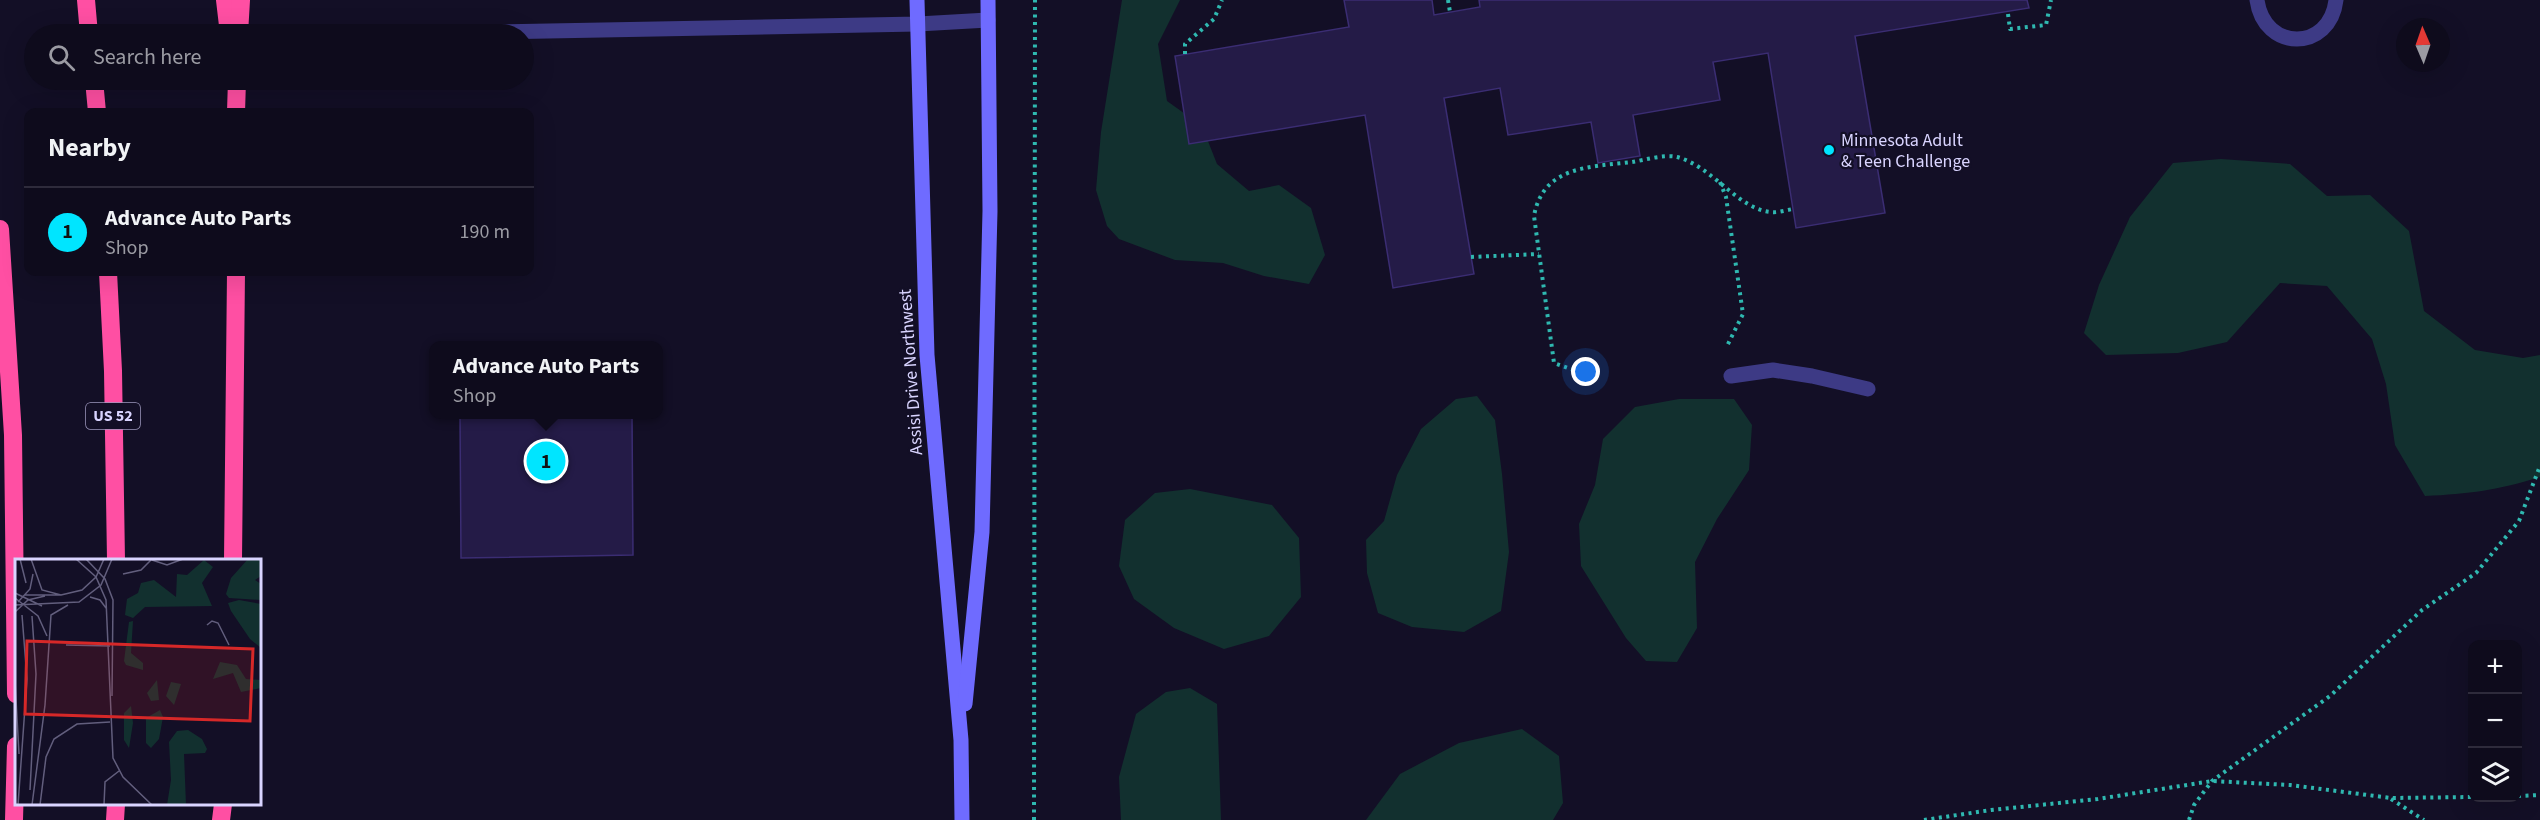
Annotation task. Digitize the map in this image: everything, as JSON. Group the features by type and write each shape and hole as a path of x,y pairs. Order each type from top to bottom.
{"highway":[{"path":"86,0 88,24"},
{"path":"225,0 228,24"},
{"path":"239,24 240,0"},
{"path":"95,90 97,108"},
{"path":"236,90 236,108"},
{"path":"0,229 13,435 15,608"},
{"name":"US 52","path":"108,276 113,371 116,559"},
{"path":"233,559 236,276"},
{"path":"14,820 15,783"},
{"path":"115,820 116,805"},
{"path":"221,820 223,805"}],"main road":[{"name":"Assisi Drive Northwest","path":"917,0 927,355 961,740 962,820"},
{"name":"Assisi Drive Northwest","path":"961,740 982,532 990,212 988,0"}],"street":[{"path":"2257,0 2258,11 2268,27 2283,38 2296,40 2309,38 2320,32 2329,22 2336,0"},
{"path":"534,31 918,24 988,20"},
{"path":"1731,376 1773,370 1868,389"}],"path":[{"path":"1034,820 1035,0"},
{"path":"1185,54 1185,44 1214,19 1222,0"},
{"path":"1448,0 1450,12"},
{"path":"2008,14 2010,29 2046,25 2050,0"},
{"path":"1574,370 1554,363 1534,216 1537,200 1547,185 1564,174 1587,167 1676,157 1701,166 1755,209 1771,212 1794,209"},
{"path":"1719,181 1726,197 1743,314 1727,346"},
{"path":"1471,257 1539,254"},
{"path":"2189,820 2194,805 2212,781 2330,696 2422,610 2476,573 2519,522 2540,465"},
{"path":"1924,820 1991,810 2098,799 2212,781 2290,785 2391,798 2468,797"},
{"path":"2522,796 2540,795"},
{"path":"2391,798 2424,820"}],"green space":[{"path":"1122,0 1180,0 1158,44 1167,101 1202,126 1217,164 1249,191 1279,185 1311,208 1325,255 1309,284 1264,276 1223,263 1175,260 1119,239 1107,226 1096,190 1101,132"},
{"path":"2221,159 2290,164 2327,196 2370,195 2409,231 2424,311 2475,350 2523,358 2540,355 2540,477 2483,491 2425,496 2395,445 2386,384 2372,339 2327,286 2280,283 2227,342 2178,353 2106,355 2084,333 2099,285 2130,217 2173,163"},
{"path":"1477,396 1495,420 1502,474 1509,552 1501,611 1464,632 1412,627 1378,613 1367,573 1366,540 1384,521 1397,475 1421,429 1456,399"},
{"path":"1679,399 1734,399 1752,425 1749,470 1717,519 1695,562 1697,628 1677,662 1646,661 1626,638 1581,566 1579,524 1595,485 1603,439 1635,407"},
{"path":"1190,489 1272,505 1299,538 1301,597 1269,636 1224,649 1174,628 1134,599 1119,566 1125,520 1155,493"},
{"path":"1190,688 1217,704 1221,820 1121,820 1119,777 1136,714 1166,692"},
{"path":"1522,729 1559,756 1563,803 1553,820 1366,820 1400,774 1459,743"}],"building":[{"name":"Minnesota Adult & Teen Challenge","path":"1344,0 1432,0 1434,15 1480,7 1479,0 2027,0 2029,8 1855,36 1885,213 1796,228 1768,53 1713,62 1720,100 1633,115 1640,156 1598,163 1591,122 1508,135 1500,88 1444,98 1474,274 1393,288 1365,115 1189,144 1175,56 1349,27"},
{"path":"460,419 632,419 633,555 461,558"}],"place":[{"name":"Minnesota Adult & Teen Challenge","path":"1829,150"},
{"name":"Advance Auto Parts","path":"546,461"}]}
